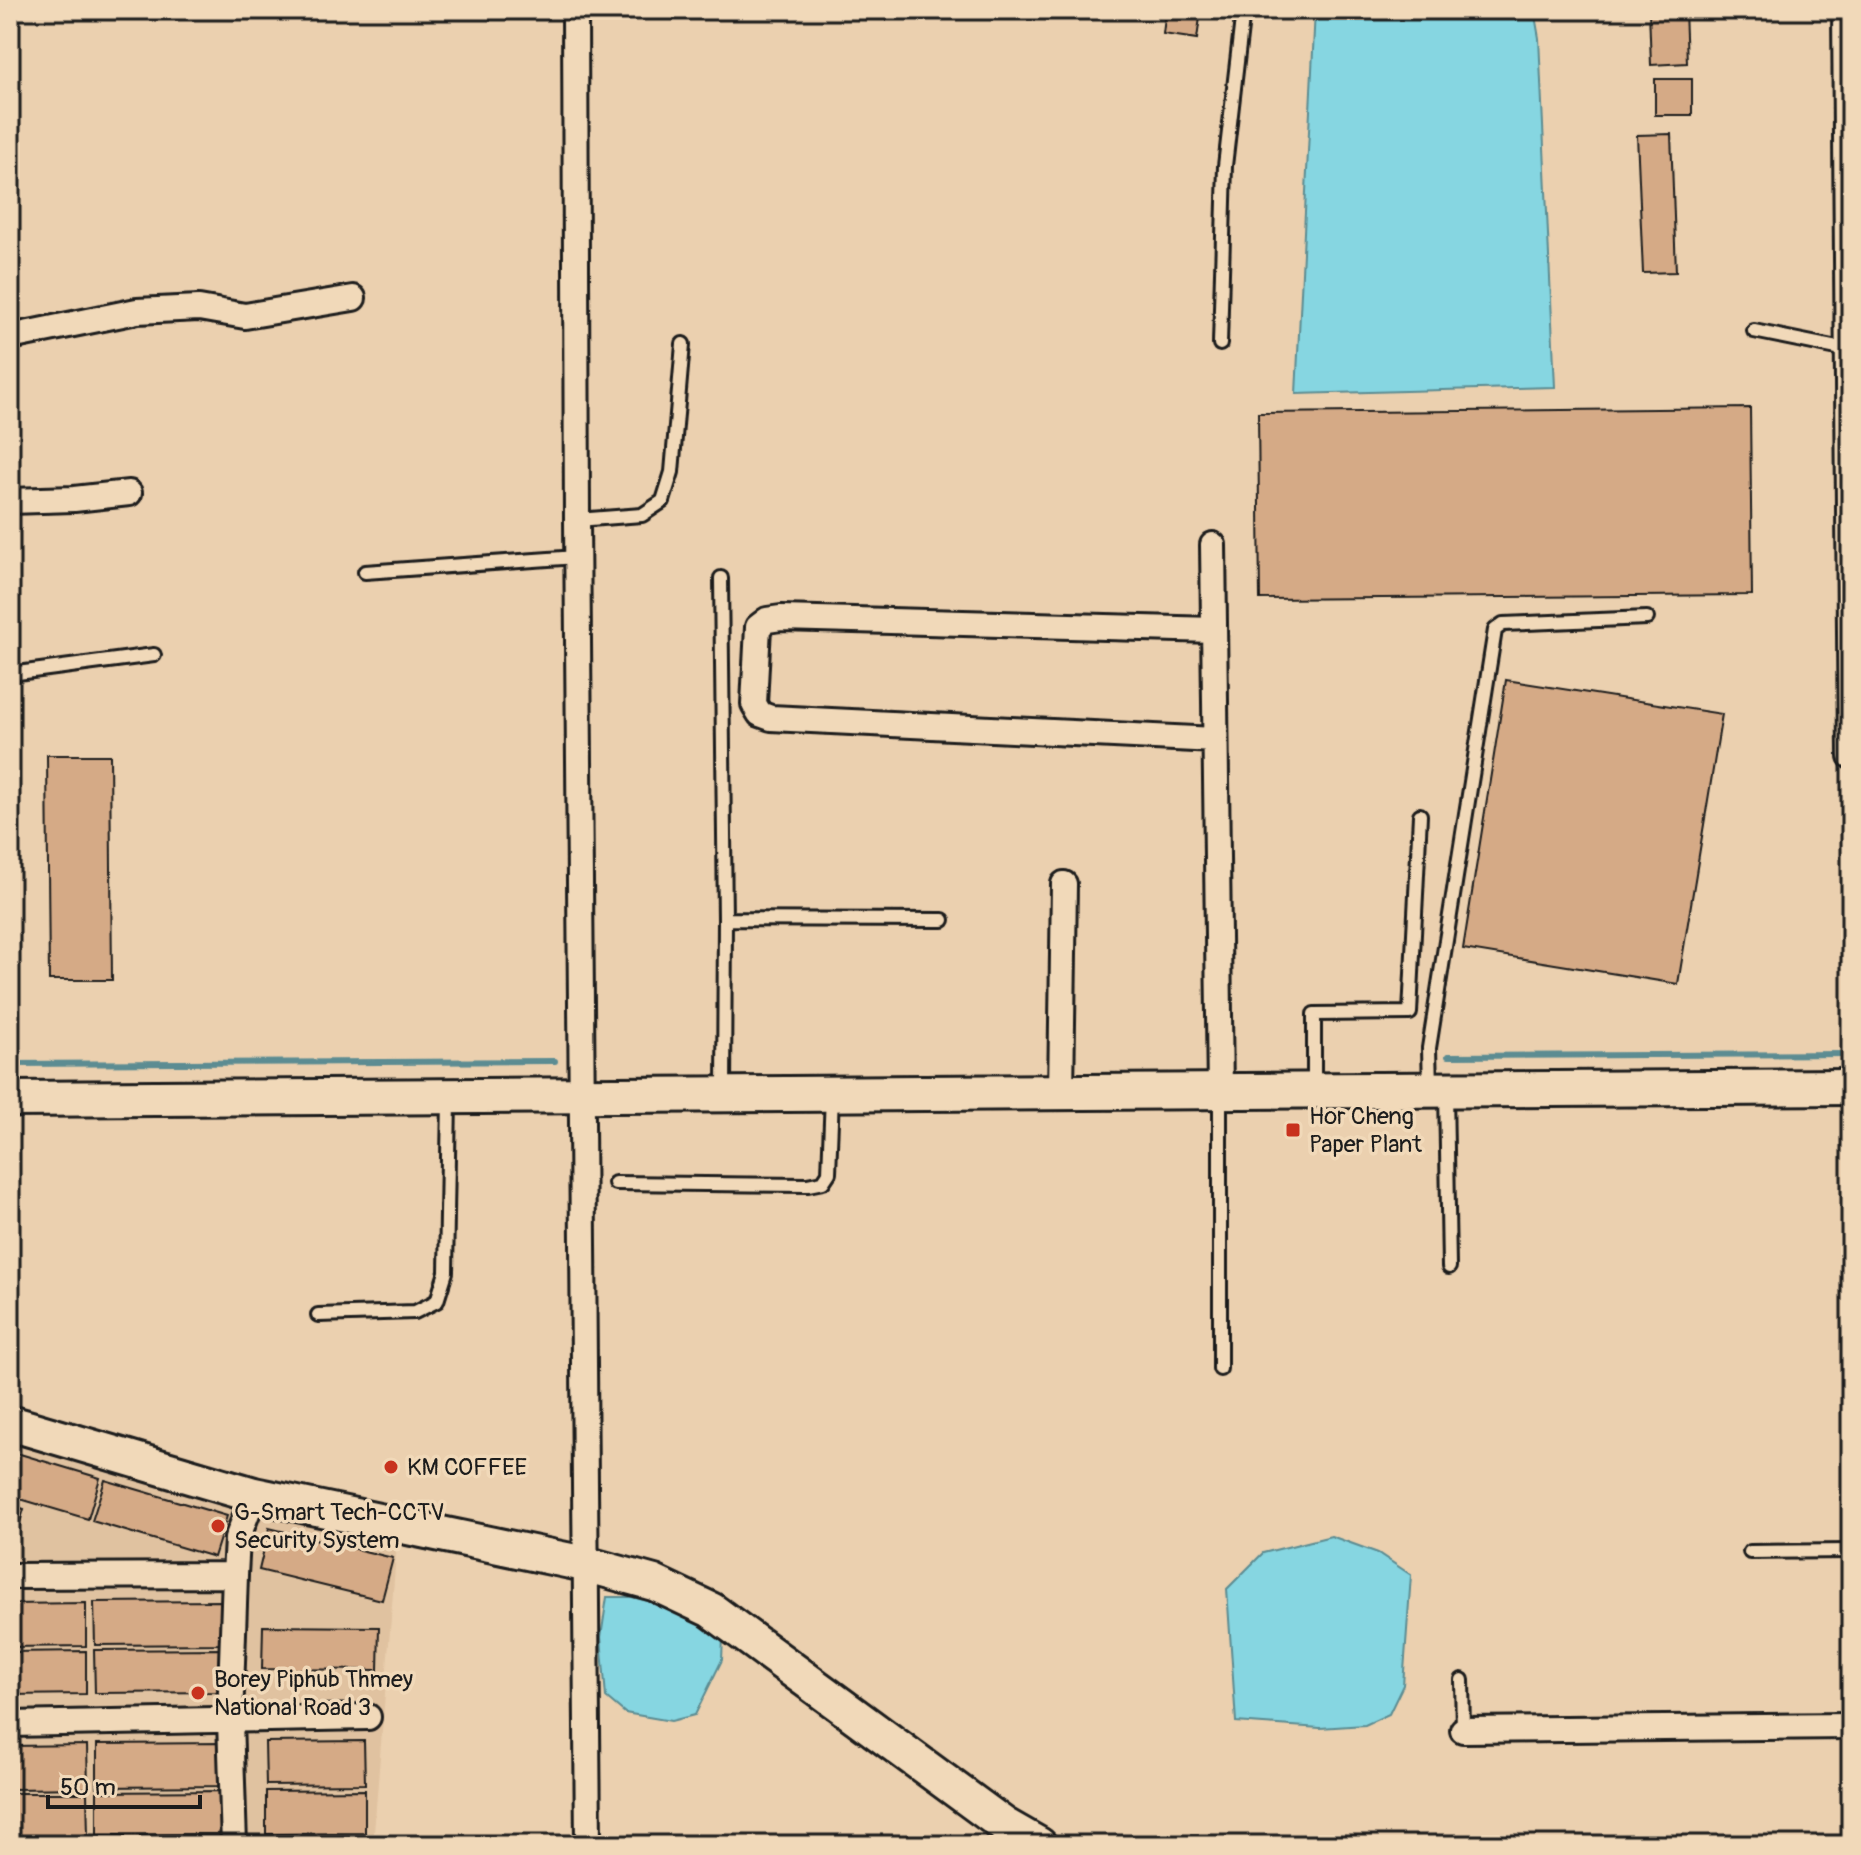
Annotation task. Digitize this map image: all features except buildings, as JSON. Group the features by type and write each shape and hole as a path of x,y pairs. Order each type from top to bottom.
{"main road":[{"path":"10,1099 1851,1087"},
{"path":"10,1423 254,1495 585,1564 654,1583 711,1610 1003,1830 1039,1845"}],"street":[{"path":"575,10 588,1845"},
{"path":"1845,10 1851,756"},
{"path":"10,337 137,311 199,308 245,316 353,298"},
{"path":"10,501 129,493"},
{"path":"1213,545 1220,1092"},
{"path":"1214,630 767,620 758,627 754,704 760,714 771,718 1215,740"},
{"path":"1061,1093 1064,884"},
{"path":"234,1845 230,1720 237,1539 254,1495"},
{"path":"10,1576 235,1575"},
{"path":"10,1724 368,1717"},
{"path":"1463,1730 1851,1726"}],"lane":[{"path":"1220,344 1225,166 1243,10"},
{"path":"1754,331 1847,350"},
{"path":"577,520 642,515 663,501 672,472 683,344"},
{"path":"365,572 577,557"},
{"path":"721,578 724,1096"},
{"path":"1449,1267 1438,1091 1429,1048 1495,630 1503,624 1647,618"},
{"path":"10,674 154,655"},
{"path":"1314,1091 1314,1014 1410,1013 1420,815"},
{"path":"725,919 943,920"},
{"path":"1220,1092 1220,1369"},
{"path":"615,1183 808,1185 823,1182 829,1173 832,1094"},
{"path":"318,1315 415,1312 437,1301 446,1272 449,1097"},
{"path":"1750,1552 1851,1551"},
{"path":"1462,1680 1463,1730"}],"shaded area":[{"name":"Borey Piphub Thmey National Road 3","path":"10,1440 155,1485 397,1542 373,1845 10,1845"}],"water":[{"path":"1315,10 1534,10 1539,38 1555,387 1296,394"},
{"path":"1331,1536 1378,1553 1411,1575 1403,1685 1389,1714 1365,1725 1320,1728 1236,1722 1227,1589 1263,1553"},
{"path":"607,1597 632,1597 664,1605 723,1637 722,1660 695,1715 671,1721 625,1713 606,1697 601,1637"}],"waterway":[{"path":"1448,1056 1851,1054"},
{"path":"10,1064 555,1061"}],"place":[{"name":"Hor Cheng Paper Plant","path":"1293,1130"},
{"name":"KM COFFEE","path":"391,1467"},
{"name":"G-Smart Tech-CCTV Security System","path":"218,1526"},
{"name":"Borey Piphub Thmey National Road 3","path":"198,1693"}]}
